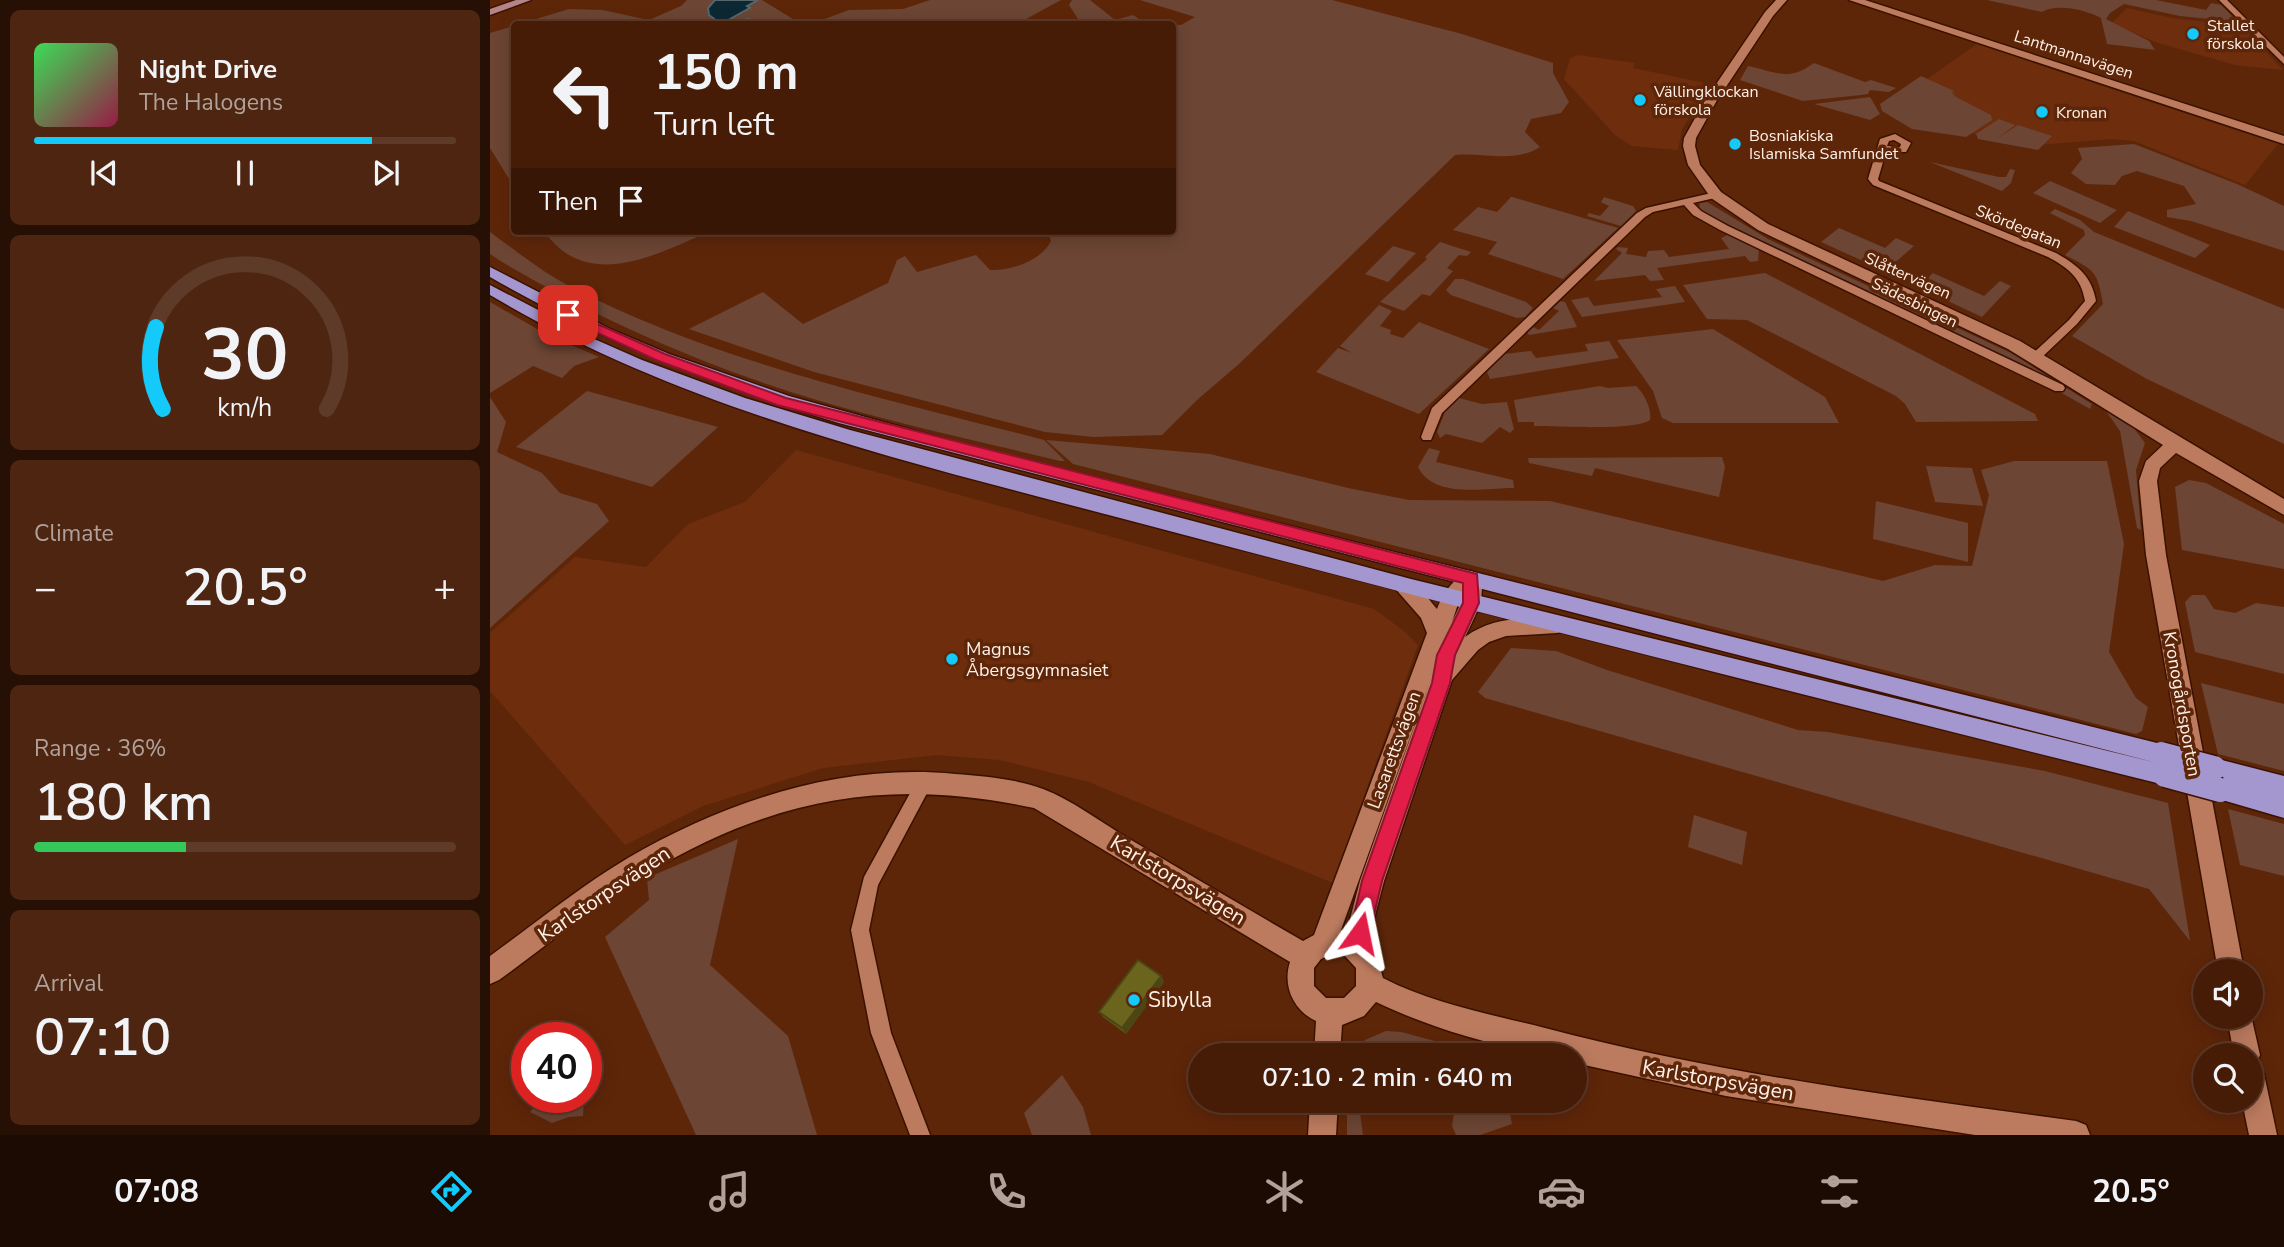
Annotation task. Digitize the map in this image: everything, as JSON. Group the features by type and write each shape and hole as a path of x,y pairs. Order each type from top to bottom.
{"highway":[{"path":"490,271 611,336 782,402 1471,579 2217,779 2284,807"},
{"path":"490,289 597,346 658,372 771,412 1111,509 1557,625 2163,765"},
{"path":"2217,779 2284,786"}],"main road":[{"path":"490,12 526,0"}],"street":[{"name":"Slåttervägen","path":"1782,0 1769,14 1710,102 1690,138 1689,146 1694,165 1716,195 1763,227 1991,332 2284,508"},
{"name":"Lantmannavägen","path":"1854,0 2284,140"},
{"path":"2223,0 2284,62"},
{"name":"Skördegatan","path":"1883,149 1873,179 1876,183 2052,255 2077,269 2085,278 2091,301 2073,323 2035,357"},
{"path":"1427,437 1436,411 1641,215 1650,210 1716,195"},
{"name":"Sädesbingen","path":"1686,202 1698,213 1724,228 2059,388"},
{"name":"Kronogårdsporten","path":"2175,444 2152,465 2148,481 2156,555 2229,959"},
{"name":"Lasarettsvägen","path":"1362,953 1362,919 1372,881 1441,683 1461,600 1471,579"},
{"path":"1404,586 1424,606 1437,632"},
{"name":"Lasarettsvägen","path":"1315,951 1336,912 1437,632 1461,600"},
{"path":"1441,683 1467,646 1485,632 1557,625"},
{"name":"Karlstorpsvägen","path":"490,971 636,867 716,827 756,811 833,788 885,780 926,780 996,786 1039,798 1315,951 1341,941 1362,953"},
{"path":"920,1135 881,1032 860,930 870,883 926,780"},
{"path":"1315,951 1301,972 1302,988 1309,1002 1330,1013 1351,1009 1362,999 1369,985 1369,968 1362,953"},
{"name":"Karlstorpsvägen","path":"1369,985 1385,994 1432,1011 1643,1068 1788,1093 2076,1135"},
{"path":"1328,1043 1330,1013"},
{"path":"1322,1135 1323,1113"},
{"path":"2258,1113 2263,1135"}],"shaded area":[{"path":"687,0 762,0 796,21 530,21 569,9 602,10 649,20 681,6"},
{"path":"930,0 1061,0 1022,21 819,21 849,10 903,9"},
{"path":"1072,0 1090,0 1115,20 1133,15 1142,21 1079,21 1069,5"},
{"path":"1140,0 1332,0 1462,34 1553,63 1553,73 1569,102 1561,113 1531,119 1525,132 1540,147 1530,152 1509,156 1455,155 1162,435 1094,437 1045,432 814,372 689,329 763,292 803,324 888,283 897,260 905,256 917,272 976,255 990,270 998,270 1016,267 1033,259 1051,241 1049,235 1176,235 1176,25 1195,17"},
{"path":"1987,0 2156,0 2206,10 2211,3 2221,5 2238,22 2180,16 2124,4 2110,13 2106,19 2149,41 2155,50 2107,44 2101,18 2088,12 2055,8 2042,12"},
{"name":"Stallet förskola","path":"2127,8 2172,18 2242,26 2283,70 2235,65 2155,42 2112,23"},
{"path":"511,27 511,182 490,148 490,33"},
{"name":"Kronan","path":"1977,44 2278,144 2245,185 2134,141 2110,139 2027,146 1915,120 1903,96"},
{"name":"Vällingklockan förskola","path":"1578,55 1635,63 1633,68 1710,84 1682,129 1678,150 1632,146 1615,135 1564,79 1570,58"},
{"path":"1814,63 1865,82 1871,80 1896,88 1889,92 1870,90 1868,94 1803,101 1740,80 1748,66 1789,74"},
{"path":"1921,76 1954,91 1952,93 1956,97 1991,115 1992,120 1966,137 1912,129 1882,111 1880,104"},
{"path":"1870,97 1880,114 1870,120 1814,104"},
{"path":"1999,119 2015,125 1998,138 2018,125 2052,136 2038,150 1978,139 1976,134"},
{"path":"2134,144 2237,184 2284,206 2284,251 2191,221 2167,217 2167,210 2196,204 2184,186 2137,171 2122,176 2115,185 2086,184 2071,173 2082,159 2078,148"},
{"path":"1930,162 1999,177 2006,177 2010,169 2015,170 2011,183 2002,191"},
{"path":"2050,181 2117,210 2100,223 2033,193"},
{"path":"1511,197 1618,228 1563,279 1488,254 1497,242 1453,230 1478,207 1497,212"},
{"path":"1604,197 1633,206 1636,211 1621,226 1587,216 1589,213 1600,216 1609,206 1601,202"},
{"path":"1707,202 1768,239 2011,353 2092,404 2090,409 1991,353 1699,210 1700,203"},
{"path":"2055,209 2080,220 2094,232 2284,309 2284,444 2147,379 2072,336 2103,304 2099,284 2093,273 2065,255 2085,235 2084,230 2050,213"},
{"path":"2128,211 2210,245 2195,258 2114,227"},
{"path":"1839,228 1885,248 1896,238 1914,246 1885,271 1821,242"},
{"path":"490,232 569,286 683,337 802,376 1044,440 1065,461 847,409 735,373 655,341 539,284 490,254"},
{"path":"1730,234 1759,250 1758,261 1750,262 1745,256 1657,268 1664,280 1650,281 1645,275 1594,281 1622,253 1616,249 1618,247 1628,248 1626,254 1646,257 1648,251 1664,250 1669,257 1729,249 1721,238"},
{"path":"548,235 701,235 623,263 601,264 581,260 561,250"},
{"path":"1440,242 1471,252 1467,256 1459,255 1447,268 1453,271 1430,296 1422,294 1404,311 1380,302 1427,259 1425,257"},
{"path":"1393,246 1416,253 1388,282 1365,274"},
{"path":"1765,273 2035,414 2038,421 1916,422 1905,404 1896,396 1747,320 1707,319 1683,285"},
{"path":"1933,273 1984,296 2000,281 2011,286 1982,317 1918,287"},
{"path":"1455,279 1463,279 1526,302 1533,308 1525,317 1517,318 1451,295 1446,290"},
{"path":"1675,286 1685,302 1582,317 1571,300 1588,297 1594,306 1662,297 1656,289"},
{"path":"1560,301 1565,302 1577,327 1529,335 1527,333 1533,327 1539,330 1559,311 1553,308"},
{"path":"490,302 546,334 599,357 574,366 562,378 533,366 490,393"},
{"path":"1379,305 1392,311 1380,326 1391,330 1390,334 1403,338 1419,322 1489,349 1419,414 1316,372 1338,348 1352,353 1340,346"},
{"path":"1713,329 1825,397 1839,423 1673,423 1662,418 1653,391 1617,340"},
{"path":"1609,341 1619,358 1490,379 1487,372 1505,354 1531,351 1536,358 1588,351 1585,344"},
{"path":"1600,386 1636,386 1647,402 1650,420 1629,426 1595,427 1534,426 1534,422 1518,422 1514,400"},
{"path":"587,391 718,427 652,487 516,447"},
{"path":"490,397 506,422 497,452 542,473 560,493 597,504 609,521 490,628"},
{"path":"1459,398 1482,404 1507,402 1514,429 1510,433 1500,427 1482,443 1446,434 1440,438 1437,432 1445,412"},
{"path":"2106,411 2133,427 2145,443 2136,470 2141,530 2137,528 2120,431"},
{"path":"1046,440 1210,454 1409,500 1550,501 1883,581 1935,565 1972,566 1989,495 1981,470 2014,461 2107,461 2124,544 2109,652 2136,698 2148,707 2142,731 2136,734 1073,464"},
{"path":"1429,448 1440,451 1436,462 1513,480 1514,488 1461,490 1436,484 1425,477 1418,467"},
{"name":"Magnus Åbergsgymnasiet","path":"796,450 1374,609 1405,632 1418,645 1333,883 1089,782 1000,760 937,755 823,768 703,806 625,845 490,691 490,633 575,557 646,567 688,524 745,502"},
{"path":"1722,457 1725,467 1719,497 1595,468 1592,476 1529,463 1528,458"},
{"path":"1926,466 1972,468 1983,506 1935,502"},
{"path":"2189,480 2206,483 2284,524 2284,569 2182,550 2175,487"},
{"path":"1876,501 1968,523 1968,562 1873,539"},
{"path":"2192,595 2205,595 2214,609 2235,613 2256,603 2284,607 2284,674 2195,652 2185,602"},
{"path":"1511,648 1556,651 1607,670 1798,730 1828,732 2045,771 2168,803 2190,941 2149,889 1485,698 1478,692"},
{"path":"2201,683 2284,704 2284,771 2218,754"},
{"path":"2228,809 2284,824 2284,876 2240,865"},
{"path":"1694,815 1747,832 1742,865 1688,847"},
{"path":"738,839 710,965 788,1036 817,1135 696,1135 605,937 649,900 647,878"},
{"path":"1386,1031 1401,1032 1442,1043 1363,1043"},
{"path":"1062,1075 1083,1107 1091,1135 1032,1135 1024,1113"},
{"path":"532,1113 583,1113 583,1116 569,1117 552,1123"},
{"path":"1347,1113 1360,1113 1363,1135 1347,1135"},
{"path":"1454,1113 1510,1113 1512,1124 1480,1135 1456,1135 1452,1126"}],"water":[{"path":"715,0 758,0 747,6 750,8 730,19 731,21 717,21 709,15 708,8"}],"building":[{"name":"Sibylla","path":"1138,960 1161,976 1122,1028 1099,1012"}],"place":[{"name":"Stallet förskola","path":"2193,34"},
{"name":"Vällingklockan förskola","path":"1640,100"},
{"name":"Kronan","path":"2042,112"},
{"name":"Bosniakiska Islamiska Samfundet","path":"1735,144"},
{"name":"Magnus Åbergsgymnasiet","path":"952,659"},
{"name":"Sibylla","path":"1134,1000"}],"route":[{"path":"568,315 660,357 782,402 1471,579 1471,603 1446,655 1441,683 1372,881 1360,933"}]}
